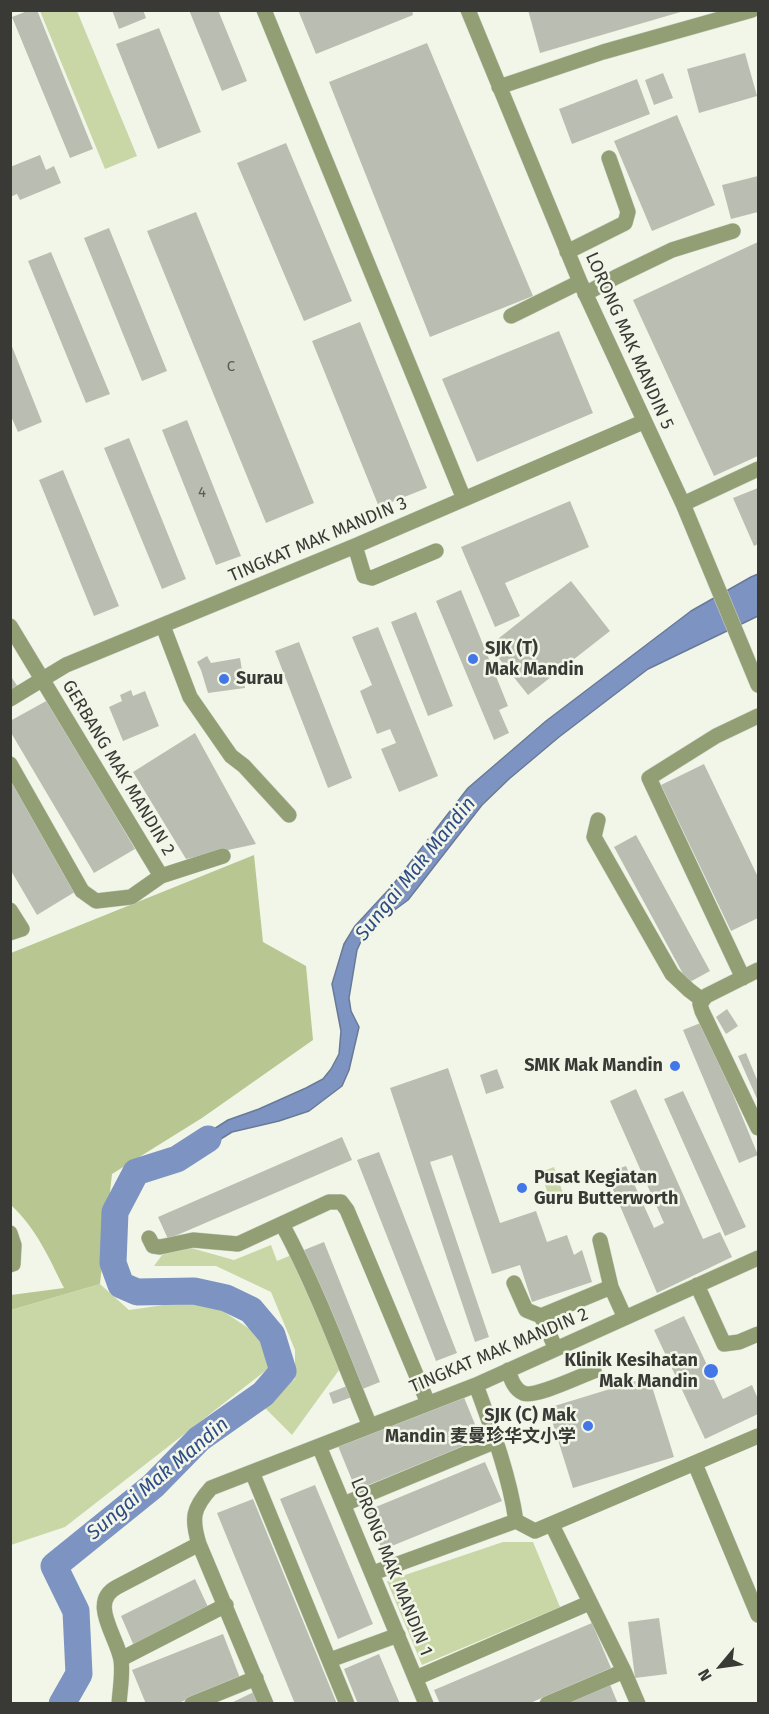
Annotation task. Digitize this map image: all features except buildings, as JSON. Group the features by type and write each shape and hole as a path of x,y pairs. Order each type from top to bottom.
{"street":[{"path":"264,10 464,499"},
{"name":"LORONG MAK MANDIN 5","path":"468,10 582,288 683,504 759,685"},
{"path":"499,87 603,52 752,10"},
{"path":"567,252 625,223 628,212 609,158"},
{"path":"511,316 616,277 672,250 733,231"},
{"name":"TINGKAT MAK MANDIN 3","path":"10,699 66,665 355,546 643,422"},
{"path":"683,504 759,469"},
{"path":"355,546 364,576 372,578 436,551"},
{"name":"GERBANG MAK MANDIN 2","path":"10,626 161,876"},
{"path":"163,626 190,697 231,756 244,766 289,815"},
{"path":"743,978 649,778 716,736 759,716"},
{"path":"10,764 82,891 96,901 131,897 161,876 223,856"},
{"path":"598,820 594,837 672,974 702,1000"},
{"path":"10,910 16,931"},
{"path":"759,970 706,996 700,1004 759,1128"},
{"path":"149,1238 153,1246 160,1247 193,1240 238,1244 329,1202 341,1202 347,1210 428,1404"},
{"path":"282,1224 321,1303 369,1426"},
{"path":"10,1233 14,1245 13,1264 10,1265"},
{"path":"600,1240 611,1287 625,1318"},
{"name":"TINGKAT MAK MANDIN 2","path":"199,1544 194,1528 195,1511 212,1488 476,1385 759,1258"},
{"path":"514,1283 526,1310 542,1316 611,1287"},
{"path":"697,1285 724,1344 739,1342 759,1334"},
{"path":"542,1316 556,1349"},
{"path":"508,1370 514,1387 524,1394 534,1394 594,1371"},
{"path":"476,1385 496,1441 512,1497 516,1521"},
{"path":"373,1573 516,1521 535,1531 552,1526 759,1437"},
{"path":"344,1504 496,1441"},
{"name":"LORONG MAK MANDIN 1","path":"319,1446 426,1704"},
{"path":"695,1464 752,1582 759,1615"},
{"path":"252,1472 347,1704"},
{"path":"552,1526 638,1704"},
{"path":"119,1704 122,1666 104,1611 106,1594 199,1544 266,1704"},
{"path":"416,1678 589,1603"},
{"path":"120,1659 226,1605"},
{"path":"330,1660 398,1635"},
{"path":"548,1704 624,1671"},
{"path":"196,1702 256,1678"}],"green space":[{"path":"40,11 77,11 137,156 105,169"},
{"path":"254,855 263,942 306,966 313,1040 202,1118 112,1174 100,1284 11,1310 11,1295 64,1288 35,1233 11,1205 11,953"},
{"path":"554,1167 566,1202 552,1207 541,1172"},
{"path":"271,1245 277,1261 294,1254 342,1366 292,1435 260,1403 295,1379 295,1350 271,1292 216,1266 154,1266 162,1255 184,1246 234,1260"},
{"path":"100,1284 129,1310 205,1299 260,1336 269,1368 65,1527 11,1545 11,1310"},
{"path":"503,1542 533,1542 560,1607 422,1665 387,1581"}],"water":[{"path":"758,574 758,616 648,669 559,737 482,805 408,900 363,937 357,950 349,998 351,1011 359,1027 349,1070 342,1086 309,1111 232,1132 195,1155 177,1159 189,1145 228,1120 306,1088 323,1079 331,1069 339,1054 341,1031 332,984 344,944 355,926 392,886 468,788 546,721 691,611"}],"waterway":[{"name":"Sungai Mak Mandin","path":"62,1704 79,1674 76,1611 54,1566 153,1486 199,1439 263,1394 283,1371 272,1335 251,1310 226,1298 194,1291 137,1292 121,1285 113,1263 115,1212 136,1172 177,1159 208,1139"}],"place":[{"name":"SJK (T) Mak Mandin","path":"473,659"},
{"name":"Surau","path":"224,679"},
{"name":"SMK Mak Mandin","path":"675,1066"},
{"name":"Pusat Kegiatan Guru Butterworth","path":"522,1188"},
{"name":"Klinik Kesihatan Mak Mandin","path":"711,1371"},
{"name":"SJK (C) Mak Mandin 麦曼珍华文小学","path":"588,1426"}]}
